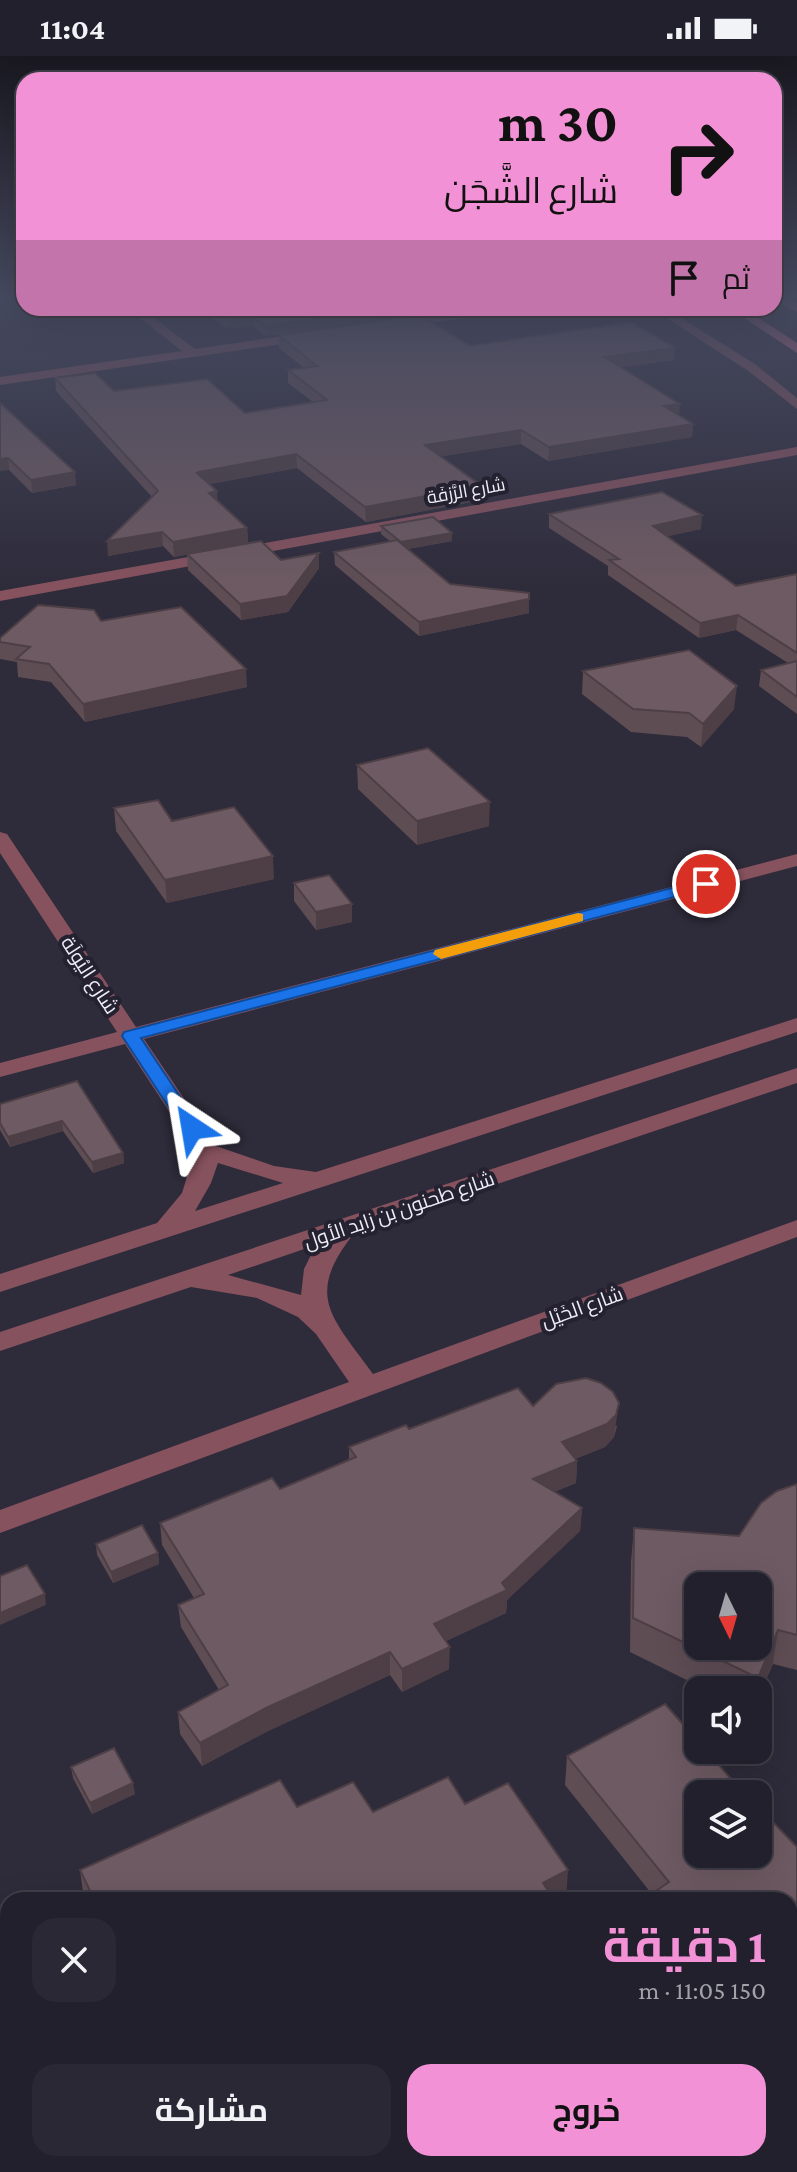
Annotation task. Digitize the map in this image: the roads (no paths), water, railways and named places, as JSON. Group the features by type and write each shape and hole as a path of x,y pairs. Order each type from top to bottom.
{"street":[{"name":"شارع الرَّزفَة","path":"0,596 797,451"},
{"name":"شارع اليُولَة","path":"0,838 207,1151"},
{"path":"0,1070 797,860"},
{"path":"0,1283 797,1025"},
{"name":"شارع طحنون بن زايد الأول","path":"0,1342 797,1075"},
{"path":"167,1228 193,1198 201,1182 207,1151 270,1173 318,1180"},
{"path":"345,1228 326,1248 315,1270 313,1294 318,1318 367,1386"},
{"name":"شارع الخَيْل","path":"0,1522 797,1228"},
{"path":"185,1280 222,1282 257,1289 318,1318"}]}
